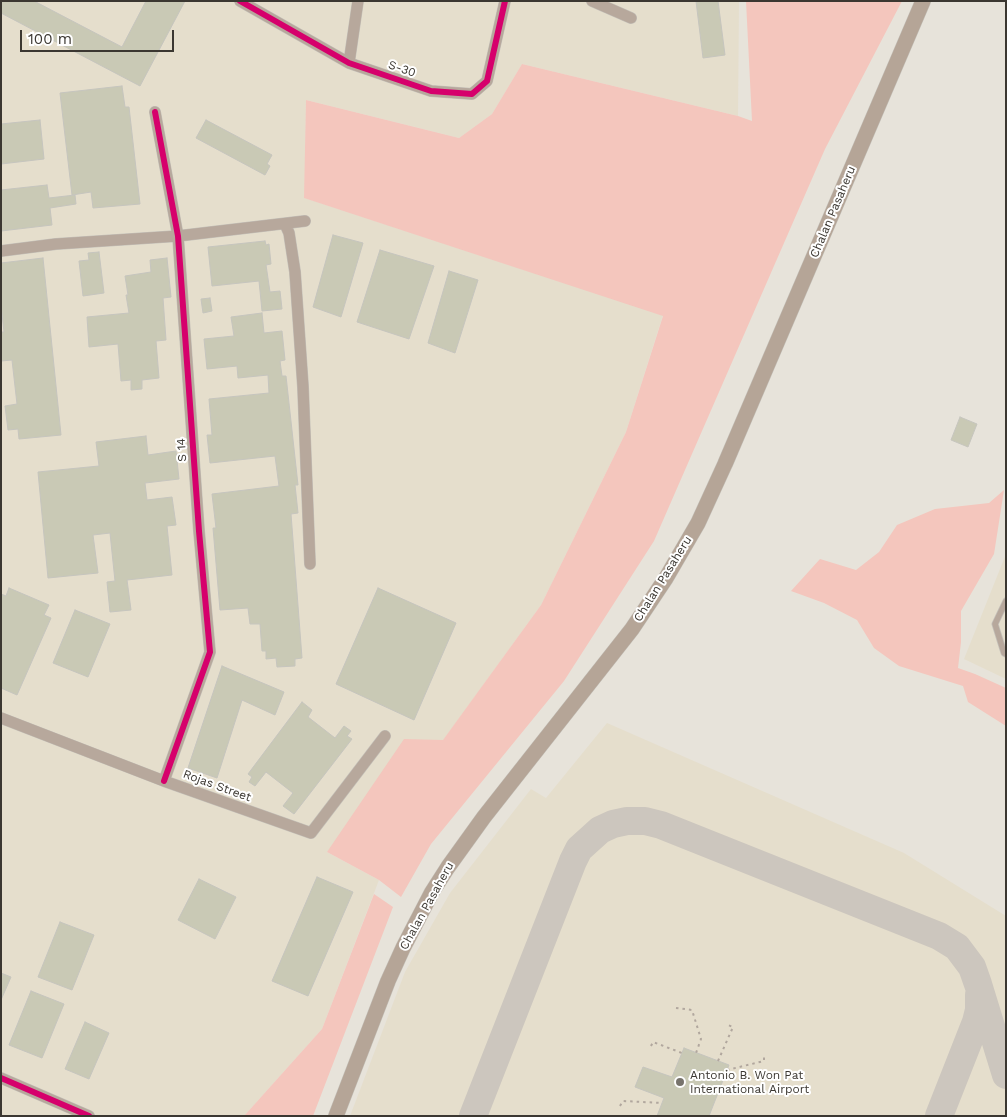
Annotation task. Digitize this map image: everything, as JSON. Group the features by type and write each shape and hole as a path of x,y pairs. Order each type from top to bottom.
{"main road":[{"name":"Chalan Pasaheru","path":"336,1116 388,981 432,892 484,817 632,629 666,578 698,523 729,455 922,1"}],"street":[{"name":"S-30","path":"240,1 350,63 431,91 472,94 487,81 505,1"},
{"path":"350,63 358,1"},
{"path":"592,1 631,18"},
{"name":"S 14","path":"155,112 178,236 199,531 210,652 164,781"},
{"path":"1,251 56,244 178,236 305,222"},
{"path":"285,224 289,233 295,272 303,386 310,564"},
{"name":"Rojas Street","path":"1,718 164,781 311,834 384,736"},
{"path":"1,1078 89,1116"}],"lane":[{"path":"1006,601 995,624 1004,653 1006,654"}],"path":[{"path":"676,1008 692,1010 701,1039 696,1053"},
{"path":"718,1061 733,1027 728,1025"},
{"path":"651,1046 653,1042 682,1053"},
{"path":"728,1070 764,1061 764,1057"},
{"path":"620,1106 622,1101 662,1103"}],"shaded area":[{"path":"1,1 739,1 738,116 522,64 492,114 459,138 306,100 305,198 663,315 626,432 541,605 443,741 327,852 379,880 322,1029 244,1116 1,1116"},
{"path":"746,1 902,1 825,149 654,541 564,681 431,844 401,897 379,880 327,852 404,739 443,740 541,605 626,432 663,316 304,198 306,100 459,138 492,114 522,64 752,121"},
{"path":"1004,490 994,554 961,611 961,642 958,668 1006,688 1006,726 968,702 963,686 899,666 874,648 857,620 824,603 791,591 820,559 856,570 879,552 897,525 935,509 989,503"},
{"path":"1006,554 1006,679 964,659"},
{"name":"Antonio B. Won Pat International Airport","path":"607,723 904,853 1006,916 1006,1116 350,1116 405,972 450,893 531,789 546,798"},
{"path":"374,894 393,907 313,1116 244,1116 322,1029"}],"building":[{"path":"1,1 34,1 122,47 146,1 185,1 140,86 1,13"},
{"path":"696,1 718,1 725,55 703,58"},
{"path":"122,86 125,107 129,107 140,204 93,208 91,192 72,195 60,93"},
{"path":"40,120 44,159 1,164 1,124"},
{"path":"206,120 272,155 267,164 270,166 265,175 196,138"},
{"path":"47,185 49,198 75,195 76,204 50,208 52,225 1,231 1,190"},
{"path":"333,235 363,243 341,317 313,307"},
{"path":"265,241 266,245 269,244 271,264 266,265 270,292 280,291 282,309 262,311 259,281 212,286 208,247"},
{"path":"380,250 434,266 409,339 357,322"},
{"path":"99,252 104,293 83,296 79,261 89,260 88,253"},
{"path":"43,258 61,435 19,439 18,429 8,430 5,406 17,404 12,360 1,361 1,332 4,332 1,305 1,263"},
{"path":"167,258 171,297 163,298 166,340 156,341 159,378 142,380 142,389 131,390 131,380 121,381 118,344 89,347 87,317 129,313 125,276 151,272 150,260"},
{"path":"449,271 478,280 455,353 428,343"},
{"path":"210,298 212,311 203,313 201,299"},
{"path":"262,313 264,333 282,331 285,360 280,361 282,376 286,376 298,485 295,485 298,513 291,514 302,658 295,659 295,666 277,667 276,658 266,659 266,651 262,651 260,624 250,624 248,608 220,610 213,528 216,528 212,494 279,486 275,456 210,463 207,435 212,435 209,399 269,393 268,375 238,378 237,366 207,369 204,339 234,336 231,317"},
{"path":"960,417 977,424 968,447 951,440"},
{"path":"146,436 148,455 176,451 179,479 145,483 147,500 172,497 176,525 167,526 172,575 127,580 131,610 110,612 107,582 115,581 110,533 93,535 98,573 48,578 38,472 99,466 96,442"},
{"path":"9,588 49,605 44,615 51,618 17,695 1,688 1,594 6,596"},
{"path":"378,588 456,623 414,720 336,684"},
{"path":"75,610 110,624 88,677 53,663"},
{"path":"222,666 284,692 275,715 242,700 217,778 188,768"},
{"path":"302,702 312,710 308,717 335,738 344,726 351,731 347,736 352,739 294,814 283,806 293,793 266,772 255,786 249,782 252,777 248,774"},
{"path":"317,877 353,892 308,996 272,981"},
{"path":"199,879 236,897 215,939 178,920"},
{"path":"60,922 94,935 72,990 38,977"},
{"path":"1,973 11,977 1,1000"},
{"path":"31,991 64,1004 42,1058 9,1045"},
{"path":"85,1022 109,1033 89,1079 65,1069"},
{"name":"Antonio B. Won Pat International Airport","path":"684,1048 729,1065 709,1116 657,1116 664,1098 635,1087 643,1067 672,1077"}],"taxiway":[{"path":"473,1116 579,849 600,830 613,824 627,821 645,821 661,825 939,936 957,947 972,967 1006,1075"},
{"path":"939,1116 976,1022 979,1010 979,995"}],"cycle path":[{"path":"240,1 349,63 431,91 472,94 487,81 505,1"},
{"path":"155,112 178,236 199,531 210,652 164,781"},
{"path":"1,1078 89,1116"}],"place":[{"name":"Antonio B. Won Pat International Airport","path":"680,1082"}]}
